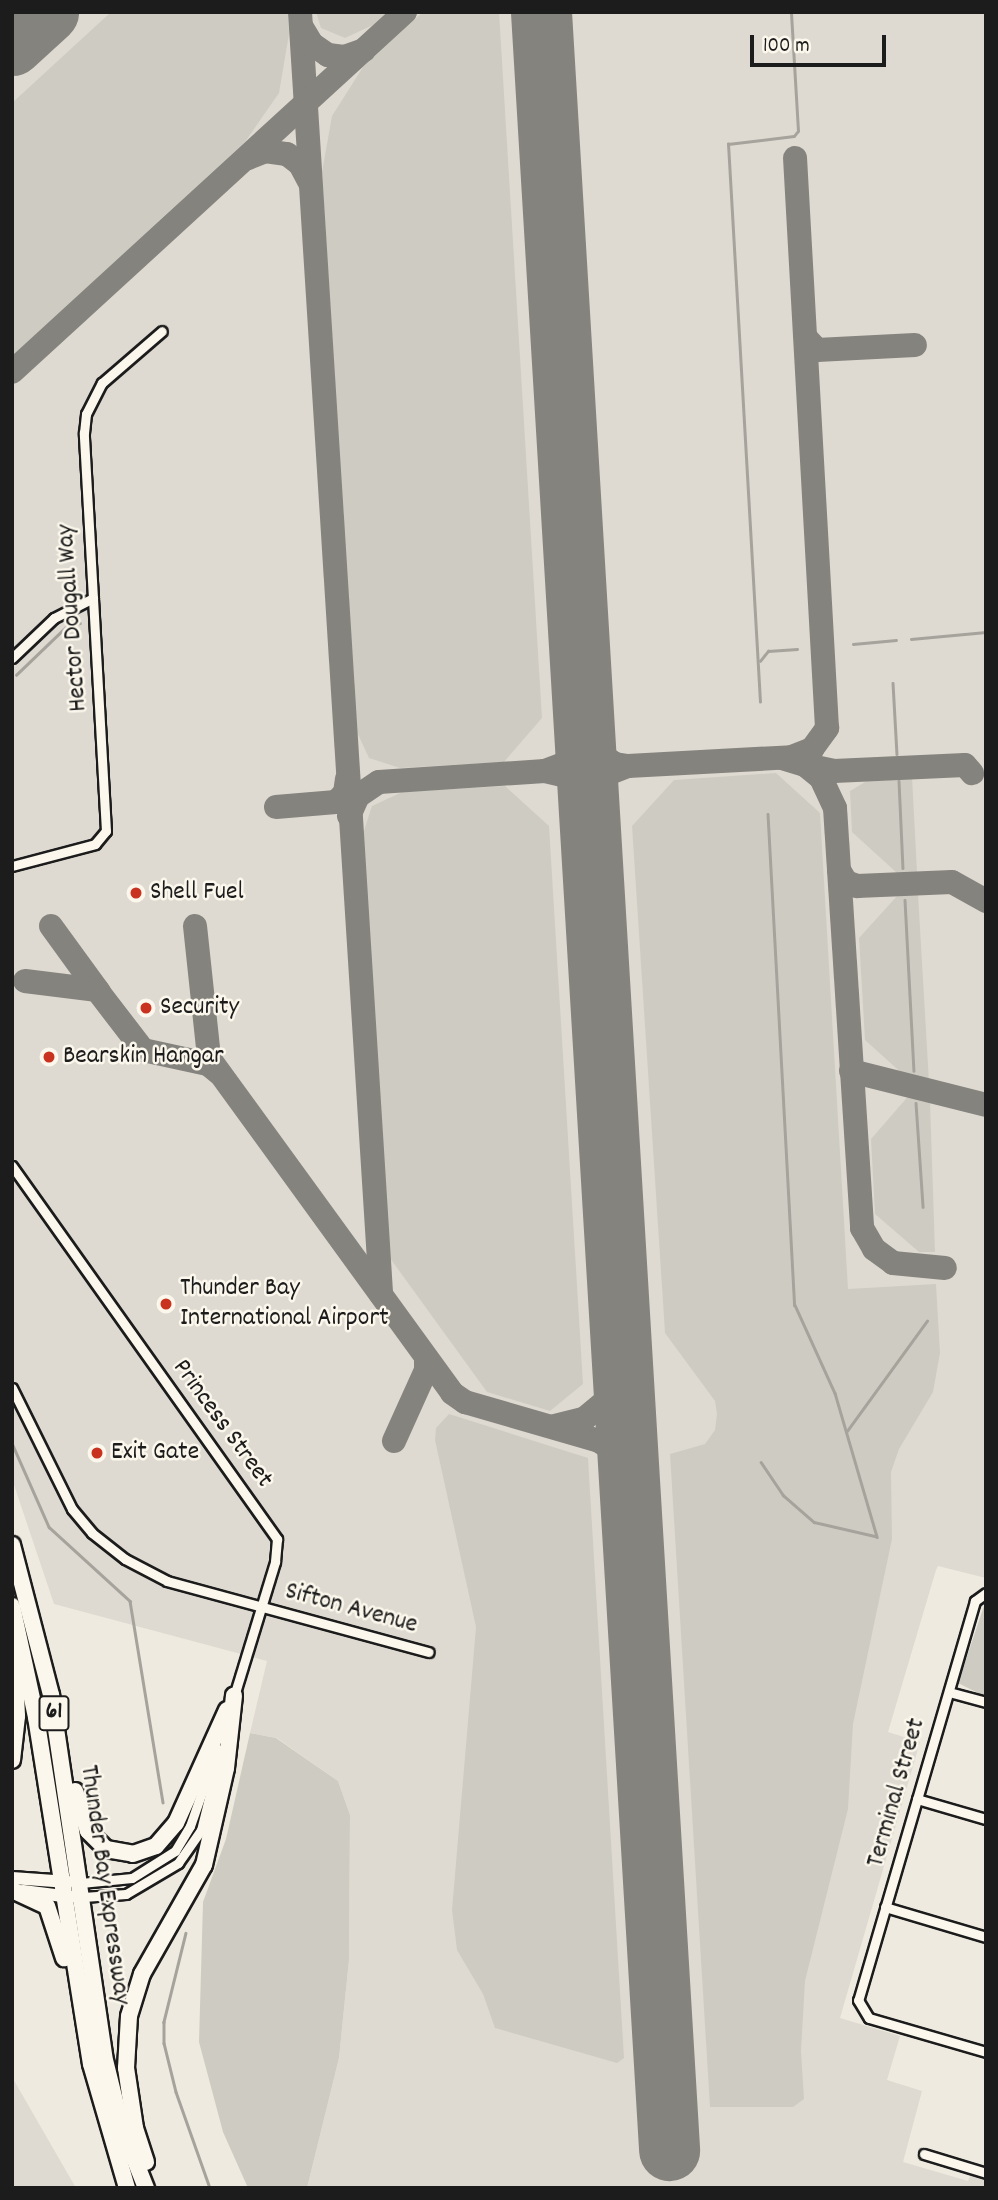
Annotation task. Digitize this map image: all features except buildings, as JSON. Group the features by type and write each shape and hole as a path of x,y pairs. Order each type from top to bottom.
{"highway":[{"name":"Thunder Bay Expressway","path":"12,1545 51,1695 82,1890 104,2056 121,2125 146,2188"},
{"name":"Thunder Bay Expressway","path":"12,1606 88,2045 111,2142 127,2188"},
{"path":"12,1626 17,1716 12,1760"},
{"path":"51,1695 88,1831 106,1849 124,1854 156,1846 176,1824 234,1695"},
{"path":"155,2188 135,2128 128,2080 128,2016 142,1974 204,1865 226,1768 234,1695"},
{"path":"12,1890 41,1900 52,1913 88,2045"}],"main road":[{"path":"12,1878 63,1889"},
{"path":"12,1890 82,1890"}],"street":[{"name":"Hector Dougall Way","path":"12,866 95,844 106,831 84,450 86,414 102,383 162,331"},
{"path":"12,657 54,618 93,598"},
{"name":"Princess Street","path":"12,1166 274,1533 278,1548 197,1810 175,1850 132,1878 82,1890"},
{"name":"Sifton Avenue","path":"12,1388 63,1494 102,1543 167,1581 429,1652"},
{"name":"Terminal Street","path":"985,1593 975,1601 859,2008 869,2018 986,2052"},
{"path":"949,1692 986,1702"},
{"name":"Princess Street","path":"82,1890 107,1897 135,1890 168,1871 192,1846 205,1820 234,1695"},
{"path":"918,1799 986,1819"},
{"path":"886,1907 986,1937"},
{"path":"924,2154 986,2173"}],"shaded area":[{"name":"Thunder Bay International Airport","path":"12,12 986,12 986,1578 938,1566 936,1570 888,1732 920,1742 840,2018 900,2036 887,2080 922,2091 903,2162 968,2181 976,2163 986,2166 986,2188 307,2188 339,2058 349,1960 350,1815 338,1781 277,1738 250,1733 267,1661 54,1604 12,1479"},
{"path":"111,12 288,12 289,34 279,93 245,142 12,356 12,103"},
{"path":"316,12 387,12 373,25 345,38 321,28"},
{"path":"423,12 499,12 542,718 504,762 400,768 369,758 356,730 322,172 332,116 363,67"},
{"path":"776,773 820,813 848,1289 936,1284 940,1353 933,1392 899,1449 891,1472 892,1539 853,1724 848,1809 805,1981 801,2051 804,2099 793,2107 710,2107 670,1454 705,1444 715,1430 717,1414 715,1401 665,1333 632,826 674,780"},
{"path":"912,776 917,872 897,873 852,832 850,791 870,779"},
{"path":"505,786 549,826 583,1384 550,1411 487,1392 387,1254 362,837 372,806 402,792"},
{"path":"918,894 929,1082 906,1077 865,1040 859,938 898,895"},
{"path":"911,1093 928,1097 930,1102 935,1252 919,1252 875,1214 871,1139"},
{"path":"449,1414 588,1458 624,2058 617,2063 495,2028 483,1994 457,1950 452,1910 476,1627 435,1440 436,1428"},
{"path":"986,1600 986,1697 958,1683"},
{"path":"250,1733 276,1738 338,1781 350,1815 349,1960 339,2058 307,2188 248,2188 223,2132 199,2042 203,1902 226,1839"},
{"path":"12,2077 76,2188 12,2188"}],"waterway":[{"path":"760,702 728,144 794,136 798,131 791,12"},
{"path":"16,675 67,626 80,623"},
{"path":"911,639 986,632"},
{"path":"853,644 896,640"},
{"path":"760,661 768,651 797,649"},
{"path":"893,683 897,754"},
{"path":"899,781 903,868"},
{"path":"768,814 795,1305 835,1393 877,1537"},
{"path":"905,900 914,1071"},
{"path":"916,1103 923,1207"},
{"path":"847,1431 927,1321"},
{"path":"12,1443 49,1527 130,1601 163,1802"},
{"path":"761,1462 783,1495 814,1522 875,1536"},
{"path":"186,1933 164,2022 164,2043 176,2092 210,2188"}],"taxiway":[{"path":"300,12 381,1294"},
{"path":"12,372 405,12"},
{"path":"539,12 542,65"},
{"path":"301,26 312,44 328,55 344,57 364,50"},
{"path":"248,158 265,151 287,154 300,164 310,183"},
{"path":"596,893 591,799 607,774 628,766 792,757 812,749 827,728 795,158"},
{"path":"806,338 817,350 915,345"},
{"path":"545,771 566,763 582,738 576,645"},
{"path":"587,720 589,739 597,752 615,764 628,766"},
{"path":"782,758 805,765 821,778 835,808 862,1228 874,1249 893,1263 945,1268"},
{"path":"806,765 834,771 965,765 972,773"},
{"path":"349,816 358,796 379,782 545,771 566,776 577,786 587,816"},
{"path":"276,807 336,802 345,793 347,779"},
{"path":"839,870 846,882 857,886 952,882 986,901"},
{"path":"51,926 99,992"},
{"path":"195,926 209,1058 452,1393 465,1402 599,1441 616,1452 626,1477 631,1560"},
{"path":"25,981 97,990 143,1050 208,1064 219,1073"},
{"path":"851,1071 986,1105"},
{"path":"555,1426 584,1419 608,1399 618,1370 617,1333"},
{"path":"394,1441 426,1370 426,1358"}],"runway":[{"path":"12,45 48,12"},
{"path":"541,12 669,2150"}],"place":[{"name":"Shell Fuel","path":"136,893"},
{"name":"Security","path":"146,1008"},
{"name":"Bearskin Hangar","path":"49,1057"},
{"name":"Thunder Bay International Airport","path":"166,1304"},
{"name":"Exit Gate","path":"97,1453"}]}
